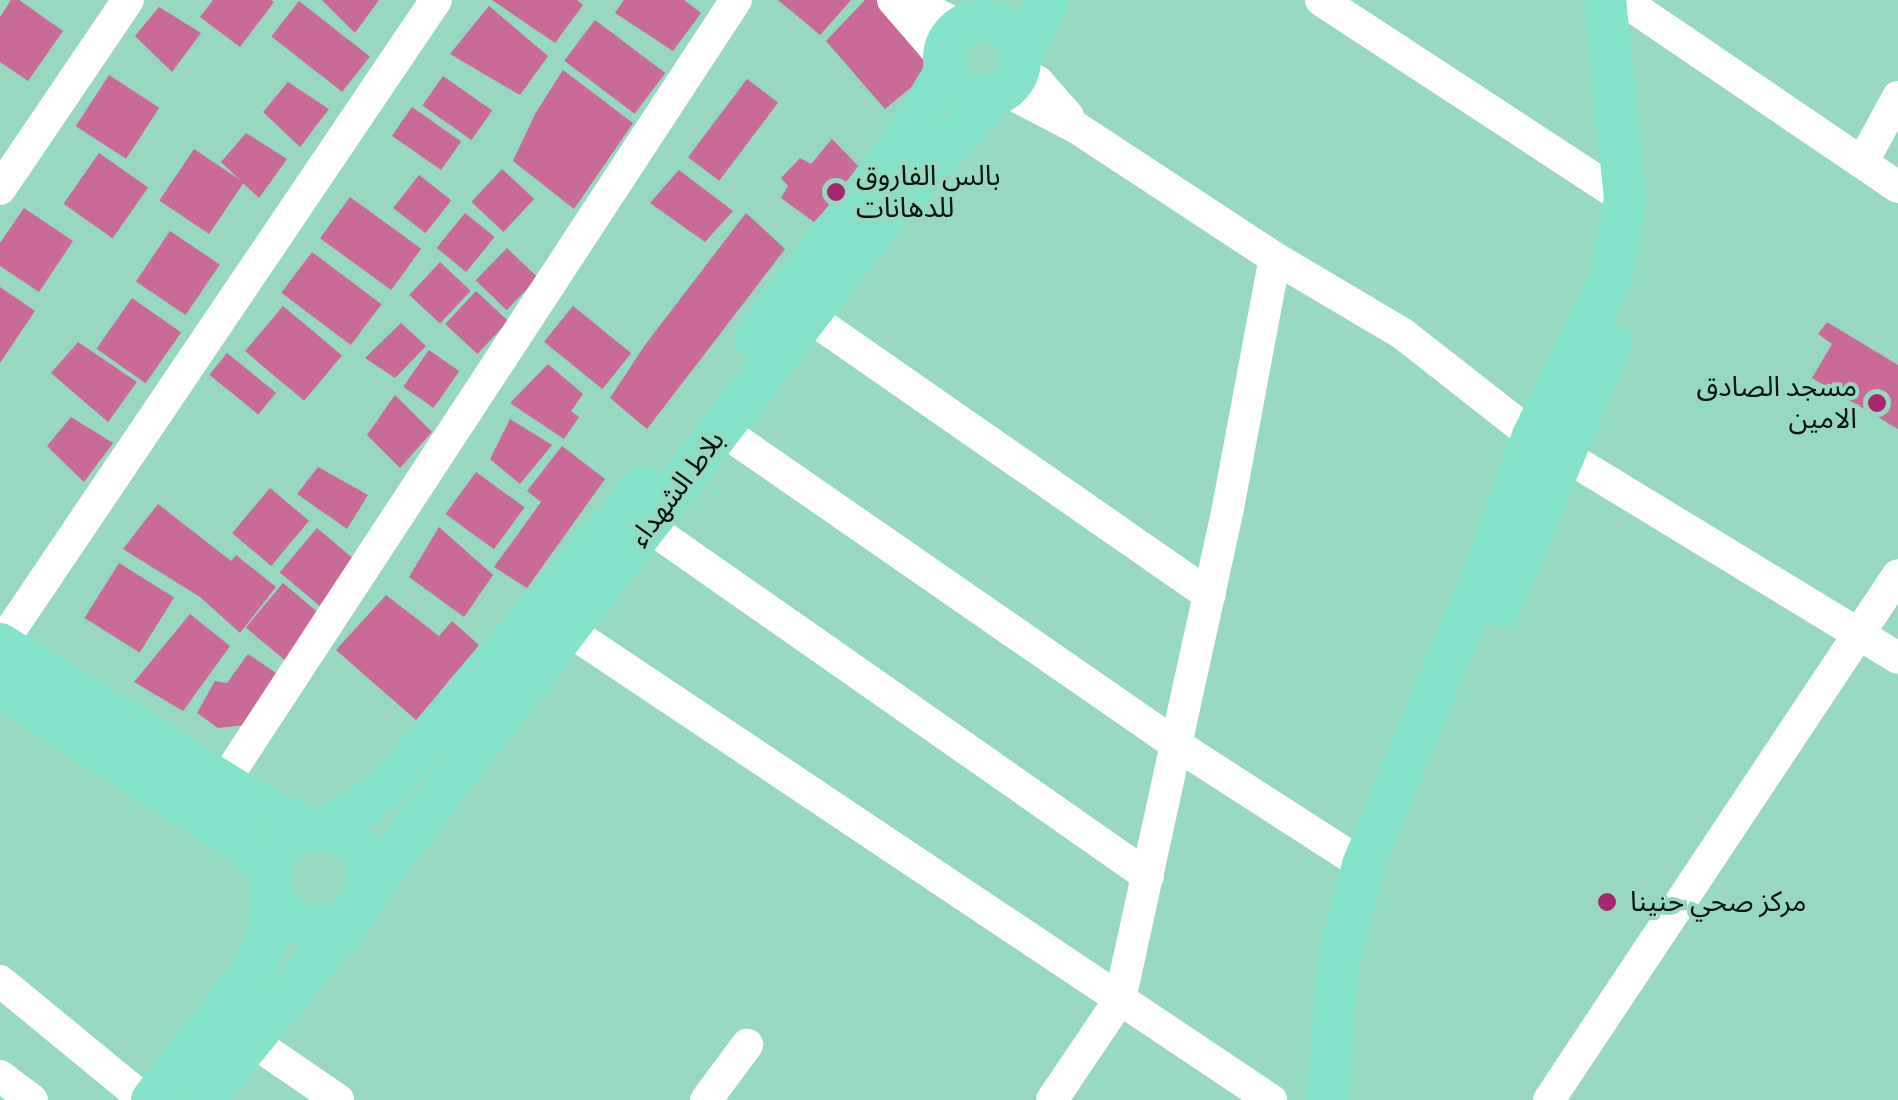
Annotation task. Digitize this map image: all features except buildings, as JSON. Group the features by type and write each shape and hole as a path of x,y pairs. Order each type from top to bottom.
{"main road":[{"name":"بلاط الشهداء","path":"203,1100 361,901 402,840 649,527 874,232 1009,78 1048,0"},
{"path":"1354,1100 1368,946 1387,877 1459,693 1505,598 1548,444 1611,279 1624,199 1623,2"},
{"path":"1328,1100 1338,968 1363,866 1486,568 1633,286 1641,200 1623,2"},
{"path":"1000,25 1010,34 1009,78 970,95 959,90 964,36 1000,25"},
{"name":"بلاط الشهداء","path":"262,855 370,802 650,478 904,140 964,36"},
{"path":"1,644 222,783 262,855 279,908 302,924 329,926 361,901 366,861 360,848 338,831 317,829 262,855"},
{"path":"0,686 262,855"},
{"path":"370,802 378,822 402,840"},
{"path":"253,970 255,894 262,855"},
{"path":"148,1100 253,970 269,933 262,855"}],"street":[{"path":"0,189 128,0"},
{"path":"1,644 436,0"},
{"path":"222,783 736,0"},
{"path":"894,0 964,36"},
{"path":"910,0 964,36"},
{"path":"1321,0 1624,199"},
{"path":"1623,2 1898,188"},
{"path":"1009,78 1077,128 1275,258 1403,334 1548,444 1898,658"},
{"path":"1863,161 1898,97"},
{"path":"1052,1100 1120,999 1210,594 1275,258"},
{"path":"808,316 1210,594"},
{"path":"722,430 1176,745 1363,866"},
{"path":"649,527 1148,876"},
{"path":"1549,1100 1898,575"},
{"path":"568,630 1270,1100"},
{"path":"0,981 148,1100"},
{"path":"249,1040 338,1100"},
{"path":"706,1100 747,1045"},
{"path":"0,1076 32,1100"}],"place":[{"name":"بالس الفاروق للدهانات","path":"836,192"},
{"name":"مسجد الصادق الامين","path":"1877,403"},
{"name":"مركز صحي حنينا","path":"1607,902"}]}
